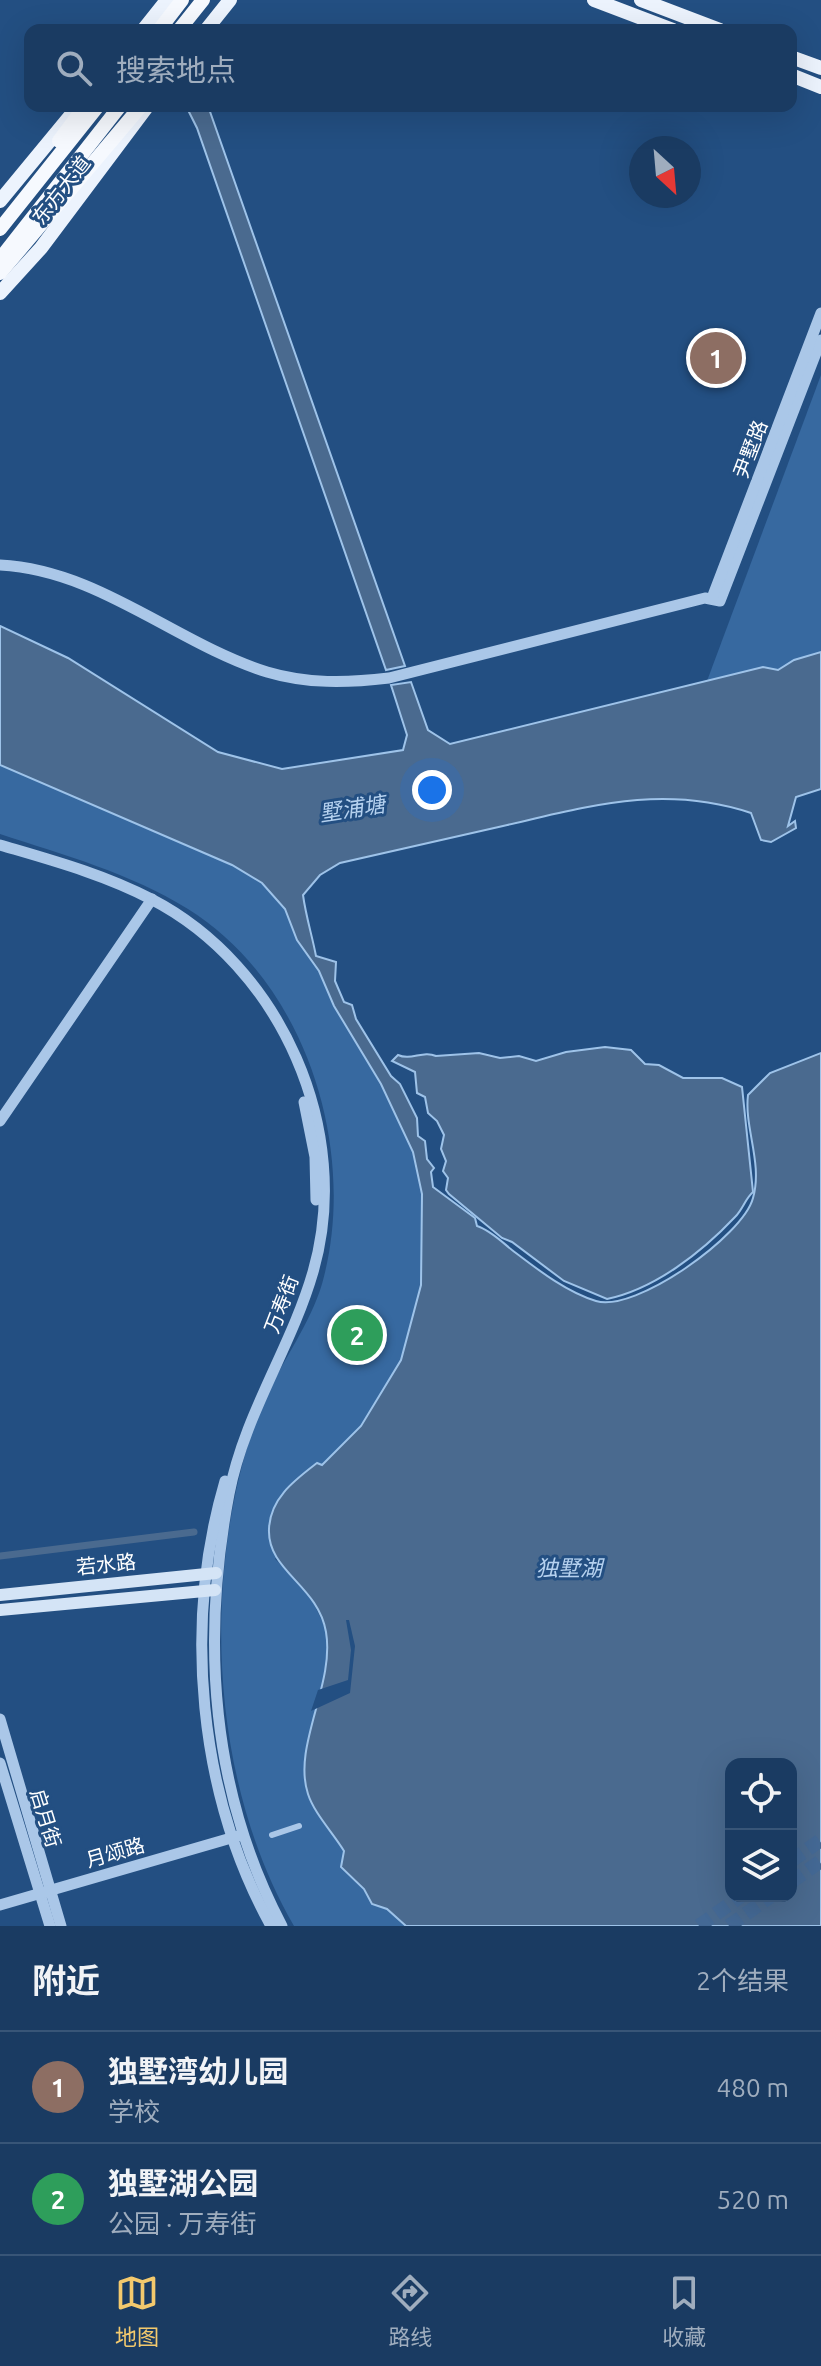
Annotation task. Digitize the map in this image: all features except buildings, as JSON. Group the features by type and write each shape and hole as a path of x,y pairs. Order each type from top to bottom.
{"highway":[{"path":"164,24 182,0"},
{"path":"184,24 203,0"},
{"path":"2,227 78,112"},
{"path":"2,227 93,112"},
{"path":"0,259 115,112"},
{"path":"0,273 136,112"}],"main road":[{"path":"148,24 167,0"},
{"path":"211,24 230,0"},
{"path":"594,0 657,24"},
{"path":"641,0 704,24"},
{"path":"797,59 821,68"},
{"path":"797,77 821,87"},
{"name":"东方大道","path":"0,201 77,112"},
{"name":"东方大道","path":"0,293 41,248 143,112"},
{"name":"若水路","path":"0,1595 210,1574"},
{"name":"若水路","path":"0,1610 208,1590"}],"street":[{"name":"尹墅路","path":"716,599 821,313"},
{"name":"尹墅路","path":"716,599 821,340"},
{"path":"0,565 83,583 230,658 268,672 343,684 389,678 716,599"},
{"name":"万寿街","path":"0,845 83,869 150,902 177,922 215,952 239,977 269,1020 294,1070 315,1157 316,1220 307,1272 232,1456 208,1590 208,1724 236,1837 271,1926"},
{"name":"万寿街","path":"0,852 76,874 150,902"},
{"path":"0,1121 150,902"},
{"name":"启月街","path":"0,1719 45,1892 50,1926"},
{"name":"启月街","path":"0,1763 45,1892 61,1926"},
{"path":"272,1835 299,1826"},
{"name":"万寿街","path":"236,1837 282,1926"},
{"name":"月颂路","path":"0,1905 236,1837"}],"shaded area":[{"path":"821,375 821,663 707,681"},
{"path":"0,743 281,880 303,941 381,1080 419,1165 429,1241 417,1327 398,1376 275,1559 307,1590 326,1629 327,1672 309,1734 308,1794 344,1851 341,1867 364,1889 372,1904 387,1909 406,1926 294,1926 269,1876 249,1822 235,1766 226,1709 221,1651 222,1594 238,1482 262,1406 317,1299 332,1233 333,1180 327,1127 314,1075 292,1025 264,980 229,941 188,909 120,875 0,834"}],"water":[{"path":"189,112 210,112 405,666 386,670"},
{"name":"独墅湖","path":"0,626 68,658 218,752 282,769 403,750 407,735 391,685 411,682 428,730 450,744 763,667 778,670 794,660 821,652 821,789 796,797 788,826 795,821 796,828 771,842 761,840 751,813 719,804 687,800 627,801 566,811 340,863 320,875 303,895 316,956 336,962 335,981 344,1002 352,1005 356,1019 391,1076 400,1084 417,1118 418,1136 425,1141 427,1159 434,1168 431,1172 433,1187 475,1218 477,1226 542,1272 574,1292 596,1301 614,1302 660,1284 730,1232 745,1214 755,1185 748,1095 770,1073 821,1053 821,1926 406,1926 387,1909 372,1904 364,1889 341,1867 344,1851 311,1801 305,1775 305,1756 325,1673 326,1632 313,1602 276,1556 271,1544 270,1518 285,1491 317,1463 322,1465 361,1426 401,1360 421,1285 422,1194 413,1152 381,1084 334,1006 319,971 297,940 285,909 262,883 232,865 0,765"},
{"path":"605,1047 631,1050 645,1064 659,1065 683,1078 722,1078 742,1087 753,1192 735,1217 693,1256 643,1287 607,1299 564,1281 512,1242 502,1238 449,1194 446,1190 448,1178 443,1171 446,1161 441,1149 444,1135 437,1121 428,1113 425,1097 417,1093 415,1072 392,1061 398,1055 479,1053 500,1058 519,1056 536,1061 566,1052"}],"pier":[{"path":"346,1620 349,1620 355,1646 350,1693 311,1711 318,1690 348,1680 351,1650"}],"waterway":[{"path":"0,1556 194,1532"}],"tunnel":[{"path":"797,1857 821,1840"},
{"path":"797,1878 821,1861"},
{"path":"699,1926 733,1902"},
{"path":"729,1926 763,1902"}],"place":[{"name":"独墅湾幼儿园","path":"716,358"},
{"name":"独墅湖公园","path":"357,1335"}],"water label":[{"name":"墅浦塘","path":"352,808"}]}
